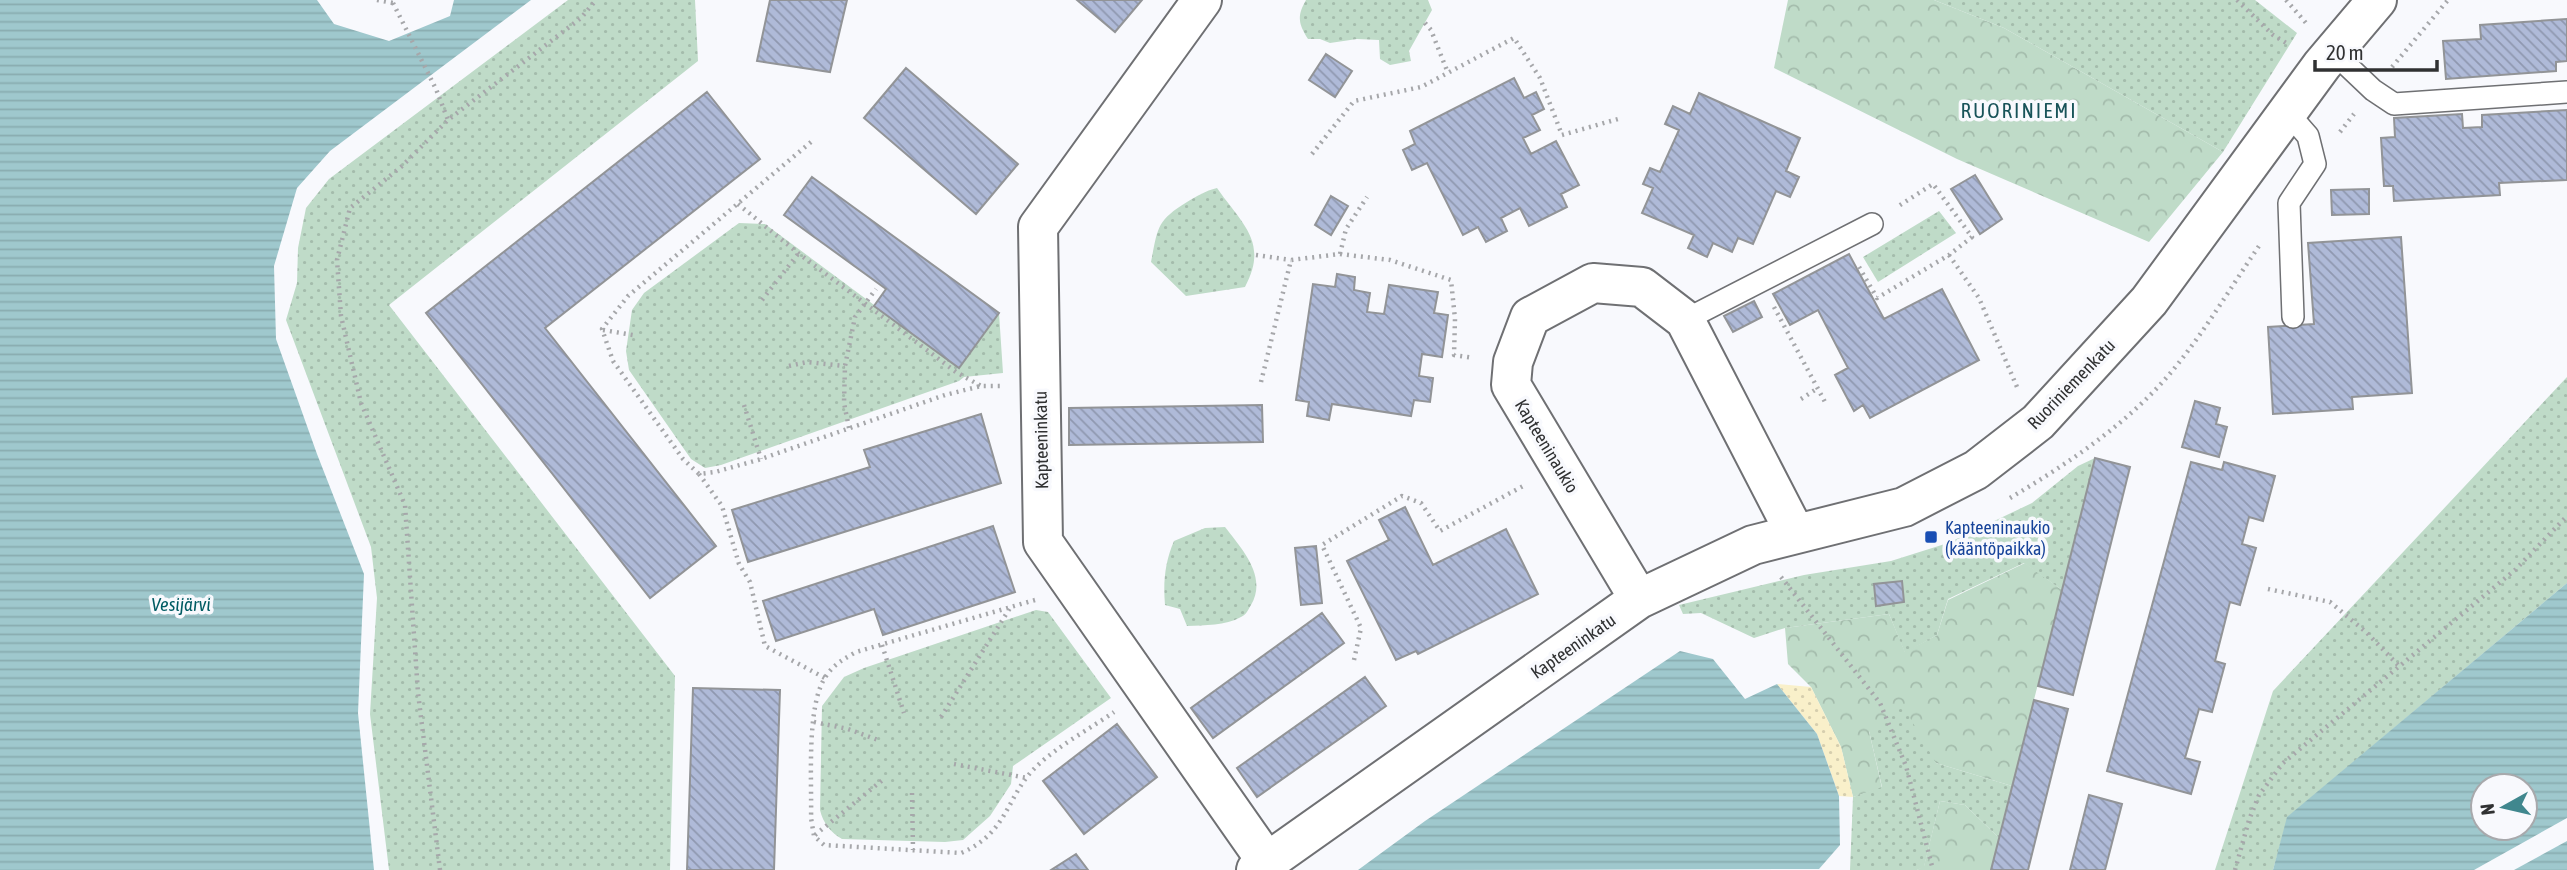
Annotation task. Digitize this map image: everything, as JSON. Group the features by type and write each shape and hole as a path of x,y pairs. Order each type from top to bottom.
{"street":[{"name":"Kapteeninkatu","path":"1202,0 1038,227 1042,542 1147,690 1262,866 1639,599"},
{"name":"Ruoriniemenkatu","path":"1639,599 1753,545 1905,507 1976,470 2038,422 2149,301 2287,112 2318,42 2377,0"},
{"name":"Kapteeninaukio","path":"1639,599 1511,385 1513,362 1530,317 1593,283 1642,287 1685,320 1795,533"}],"lane":[{"path":"2318,42 2373,90 2394,104 2567,92"},
{"path":"2287,112 2308,136 2315,164 2289,203 2293,317"},
{"path":"1685,320 1871,223"}],"path":[{"path":"377,0 394,1 448,120"},
{"path":"440,870 418,693 405,505 361,403 341,316 337,260 351,208 401,167 448,120 580,18 596,0"},
{"path":"2286,0 2307,23 2318,42"},
{"path":"1425,23 1431,30 1448,73"},
{"path":"1312,154 1354,102 1421,87 1514,38 1540,78 1562,135 1618,119"},
{"path":"602,329 628,296 811,142"},
{"path":"1843,239 1877,298 1949,255 1972,237 1933,184 1871,223"},
{"path":"1340,254 1346,229 1367,197"},
{"path":"738,204 798,253 956,372 981,386"},
{"path":"762,300 798,253"},
{"path":"1256,255 1291,260 1340,254 1390,260 1451,280 1455,319 1454,355 1513,362"},
{"path":"1949,255 1979,298 2014,384"},
{"path":"1261,382 1291,260"},
{"path":"1760,281 1825,402"},
{"path":"849,428 844,403 845,366 855,317 876,289"},
{"path":"602,329 634,335"},
{"path":"602,329 613,361 683,460 699,474 722,506 739,564 750,582 765,646 825,678"},
{"path":"789,366 807,362 845,366"},
{"path":"699,474 761,459 945,395 981,386 1040,387"},
{"path":"1801,398 1818,388"},
{"path":"744,405 761,459"},
{"path":"1354,660 1361,628 1322,545 1402,496 1421,503 1440,531 1559,466"},
{"path":"2235,870 2259,795 2283,763 2515,570 2567,516"},
{"path":"1753,545 1880,703 1906,766 1933,870"},
{"path":"1075,589 856,652 837,663 825,678 815,703 811,818 814,836 824,845 961,853 975,847 1001,823 1037,765 1147,690"},
{"path":"2268,589 2330,602 2366,632 2399,666"},
{"path":"941,717 1010,607"},
{"path":"882,645 904,713"},
{"path":"814,722 848,729 878,740"},
{"path":"954,764 1028,779"},
{"path":"814,836 885,778"},
{"path":"912,793 913,850"}],"green space":[{"path":"568,0 695,0 698,61 389,305 675,676 670,870 389,870 370,714 377,598 371,547 286,320 297,283 298,248 306,208 329,179"},
{"path":"1306,0 1428,0 1432,10 1409,51 1411,61 1390,65 1380,59 1379,40 1357,39 1330,43 1320,39 1308,39 1300,20"},
{"path":"1788,0 1934,0 2004,28 2223,152 2149,242 1957,159 1774,68"},
{"path":"1934,0 2255,0 2297,33 2223,152 2004,28"},
{"path":"1217,188 1249,234 1253,245 1252,271 1245,287 1186,296 1151,262 1157,233 1164,220 1177,209 1201,194"},
{"path":"1939,211 1956,233 1878,282 1863,257"},
{"path":"739,223 765,224 959,368 999,313 1003,373 964,377 721,465 705,468 691,459 629,370 626,351 632,310 644,293"},
{"path":"2567,377 2567,583 2288,817 2273,870 2215,870 2273,691"},
{"path":"2095,458 2062,590 2024,563 1948,599 1937,635 1905,653 1889,614 1785,628 1754,638 1701,613 1683,614 1679,605 1804,575 1891,561 1948,543 2032,503 2078,466"},
{"path":"1225,527 1254,573 1256,584 1251,605 1246,614 1235,620 1187,626 1180,609 1165,605 1165,572 1174,541 1205,528"},
{"path":"2025,563 2062,590 2012,786 1936,763 1869,731 1882,788 1853,797 1841,747 1811,687 1788,664 1785,628 1889,614 1905,652 1937,635 1948,600"},
{"path":"1036,610 1048,612 1111,698 1013,766 1011,784 990,816 963,840 945,842 842,839 834,834 825,823 820,810 822,706 844,677"},
{"path":"1902,704 1936,763 2012,786 1999,838 1965,805 1940,801 1924,867 1917,870 1850,870 1853,797 1882,787 1869,731"},
{"path":"1940,801 1965,805 1999,838 1991,870 1917,870 1924,866"}],"sand":[{"path":"1777,684 1811,687 1841,747 1853,797 1839,796 1817,734"}],"water":[{"name":"Vesijärvi","path":"0,0 317,0 334,24 389,41 450,16 454,0 531,0 330,151 297,188 274,266 276,339 364,574 358,713 374,870 0,870"},
{"path":"2567,583 2567,870 2273,870 2287,817"},
{"path":"1680,651 1713,659 1745,699 1777,684 1817,734 1839,796 1840,845 1819,869 1358,870 1425,821"}],"pier":[{"path":"2567,818 2567,841 2514,870 2474,870 2524,842 2539,842 2539,834"}],"building":[{"path":"770,0 847,0 830,72 757,61"},
{"path":"1077,0 1142,0 1115,32"},
{"path":"2567,19 2567,61 2556,62 2556,71 2446,79 2443,41 2481,39 2480,25"},
{"path":"1326,54 1352,71 1335,97 1309,80"},
{"path":"906,68 1018,164 976,214 864,118"},
{"path":"1514,78 1524,98 1536,92 1544,109 1532,115 1540,130 1523,138 1531,154 1556,141 1579,185 1561,194 1567,207 1529,226 1520,208 1501,218 1507,231 1486,242 1478,227 1463,235 1427,163 1412,170 1403,150 1415,144 1410,131"},
{"path":"707,92 760,159 545,328 716,546 650,598 426,313"},
{"path":"1699,93 1800,138 1786,171 1799,177 1790,197 1776,191 1753,244 1738,238 1732,252 1713,243 1707,257 1688,248 1694,235 1642,213 1653,188 1643,184 1650,168 1660,172 1679,130 1665,124 1673,106 1690,114"},
{"path":"2567,110 2567,180 2499,183 2500,195 2394,201 2393,186 2384,186 2381,138 2395,137 2394,118 2462,114 2463,128 2482,127 2482,115"},
{"path":"1975,175 2002,219 1980,234 1951,189"},
{"path":"812,177 999,313 959,368 874,306 886,289 784,215"},
{"path":"2369,189 2369,214 2332,215 2331,190"},
{"path":"1331,196 1348,206 1331,235 1315,225"},
{"path":"2401,237 2412,393 2352,397 2353,409 2273,414 2268,327 2314,324 2308,243"},
{"path":"1849,254 1884,319 1942,289 1979,360 1870,418 1863,405 1854,411 1835,375 1848,368 1818,310 1790,325 1773,294"},
{"path":"1337,274 1355,277 1354,290 1370,293 1367,312 1384,314 1389,285 1438,292 1434,313 1448,315 1442,357 1422,354 1419,376 1433,378 1430,402 1414,400 1411,416 1332,404 1329,420 1307,416 1309,402 1296,400 1313,284 1335,287"},
{"path":"1754,301 1762,317 1733,332 1724,316"},
{"path":"2195,401 2220,408 2216,424 2227,427 2219,457 2182,447"},
{"path":"1262,405 1263,442 1069,445 1069,408"},
{"path":"981,414 1001,483 748,562 732,510 870,467 864,450"},
{"path":"2095,458 2130,467 2073,695 2038,686"},
{"path":"2191,462 2222,470 2224,462 2275,476 2263,521 2249,517 2242,544 2256,548 2240,605 2230,602 2215,661 2225,664 2212,712 2199,709 2185,758 2200,762 2191,794 2107,771"},
{"path":"1405,507 1433,565 1506,529 1538,594 1418,654 1416,651 1396,660 1347,561 1389,540 1379,520"},
{"path":"993,526 1015,592 883,635 874,609 776,641 763,601"},
{"path":"1316,546 1322,603 1301,605 1295,548"},
{"path":"1902,581 1904,602 1876,606 1874,584"},
{"path":"1322,613 1344,643 1213,738 1191,708"},
{"path":"1365,677 1386,706 1257,797 1237,768"},
{"path":"693,688 780,690 774,870 687,870"},
{"path":"2034,700 2068,709 2028,870 1991,870"},
{"path":"1117,724 1157,777 1084,834 1043,781"},
{"path":"2089,795 2122,804 2105,870 2070,870"},
{"path":"1076,854 1088,870 1051,870"}],"place":[{"name":"Kapteeninaukio (kääntöpaikka)","path":"1931,537"}],"district":[{"name":"RUORINIEMI","path":"2019,110"}]}
